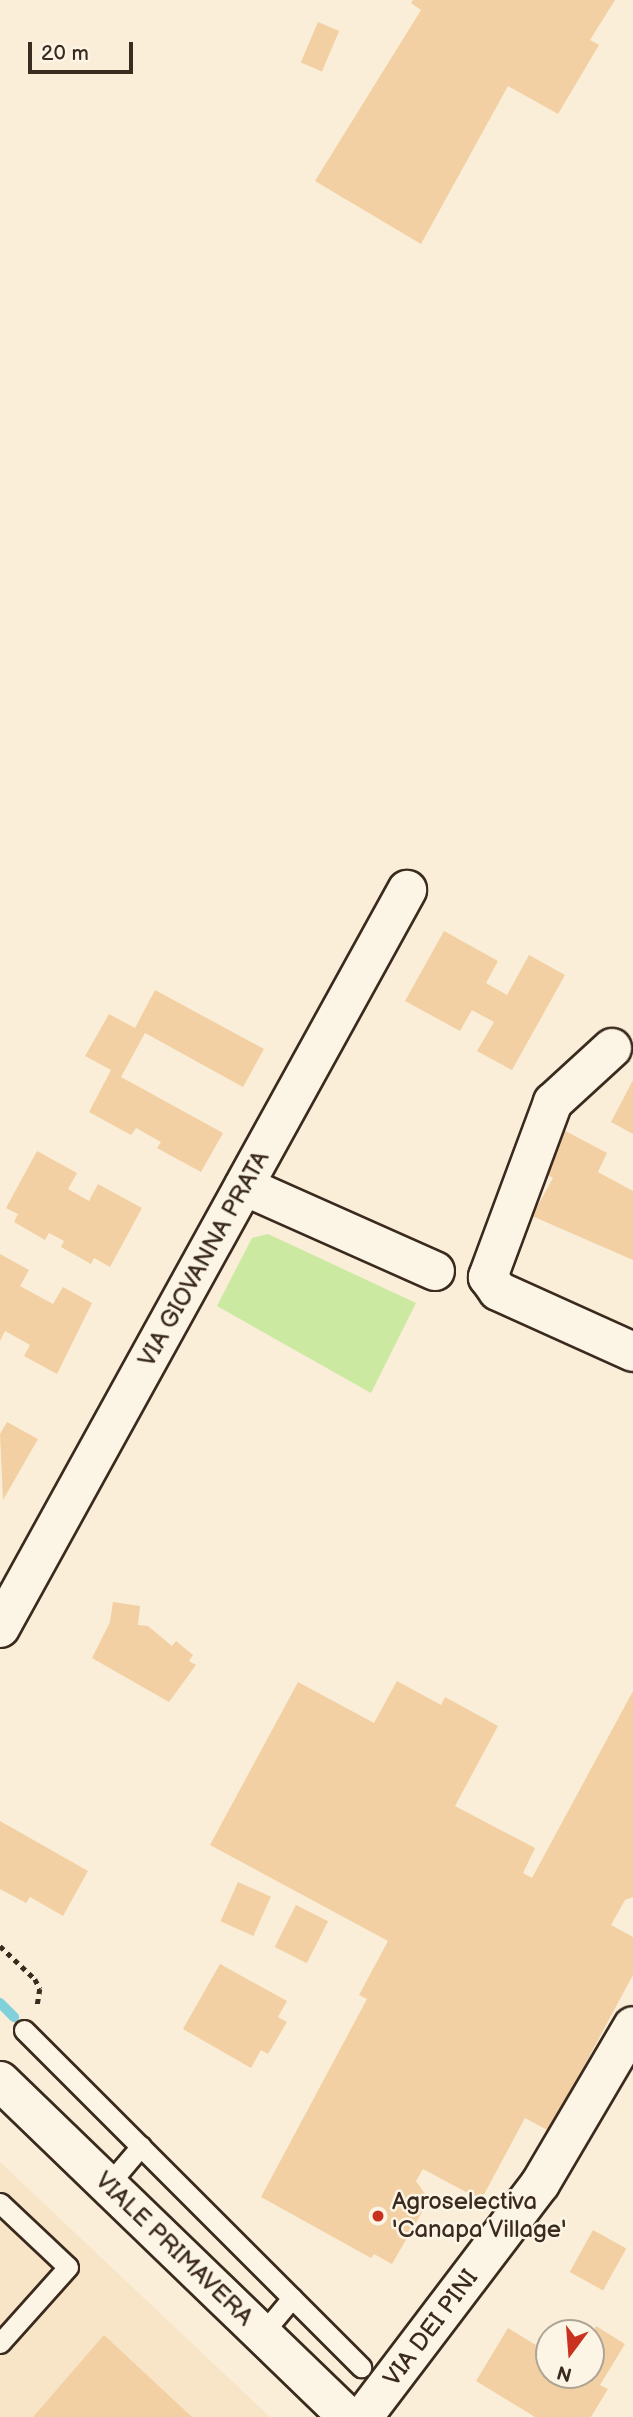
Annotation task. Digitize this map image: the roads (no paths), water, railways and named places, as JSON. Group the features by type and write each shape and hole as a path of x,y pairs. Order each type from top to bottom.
{"street":[{"name":"VIA GIOVANNA PRATA","path":"0,1628 408,890"},
{"path":"612,1048 553,1102 488,1277 498,1291 633,1352"},
{"path":"244,1186 435,1271"},
{"name":"VIA DEI PINI","path":"363,2417 540,2184 633,2026"},
{"name":"VIALE PRIMAVERA","path":"2,2088 108,2185 348,2417"}],"lane":[{"path":"24,2030 361,2367"},
{"path":"108,2185 141,2146"},
{"path":"0,2203 68,2267 0,2343"},
{"path":"262,2334 292,2298"}],"waterway":[{"path":"0,2003 14,2017"}],"place":[{"name":"Agroselectiva 'Canapa Village'","path":"378,2216"}]}
